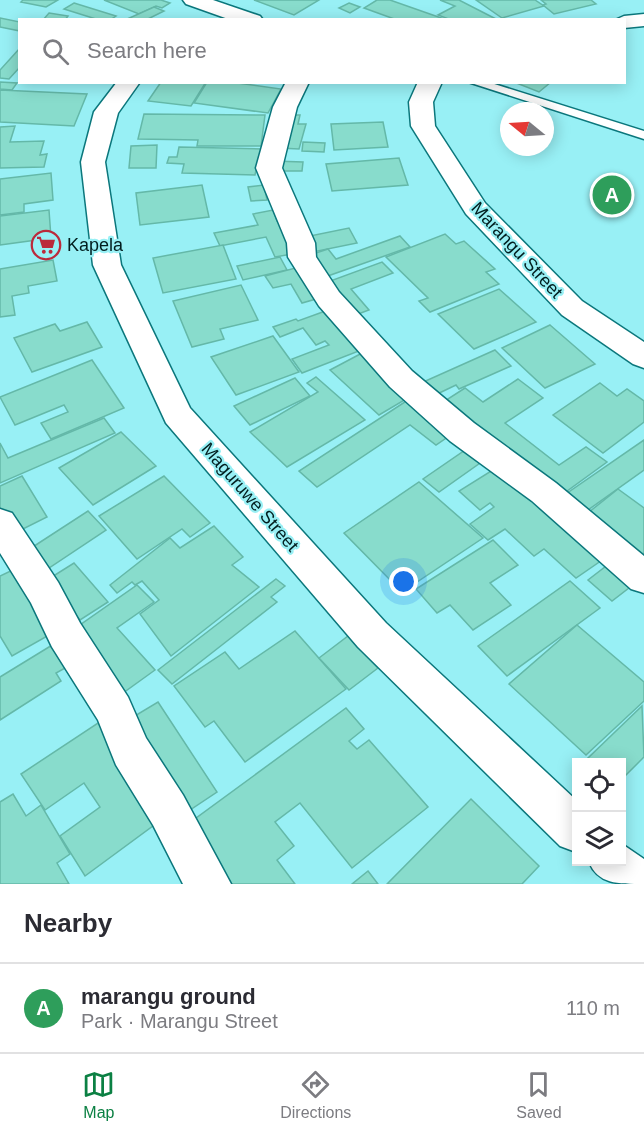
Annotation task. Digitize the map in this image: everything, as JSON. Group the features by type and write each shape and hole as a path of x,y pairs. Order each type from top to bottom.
{"street":[{"path":"190,18 204,1 248,18"},
{"path":"626,22 644,20"},
{"name":"Maguruwe Street","path":"127,84 106,112 93,162 107,265 177,415 372,635 572,826"},
{"path":"297,84 285,107 268,168 285,202 301,243 302,257 329,299 401,379 462,432 544,492 644,578"},
{"name":"Marangu Street","path":"427,84 421,102 423,126 475,208 572,308 644,357"},
{"path":"0,523 45,593 66,635 114,710 131,751 168,810 208,884"},
{"path":"617,866 640,884"}],"lane":[{"path":"480,84 644,135"}],"building":[{"path":"23,0 58,0 46,7 21,2"},
{"path":"104,0 161,0 170,3 162,8 156,6 139,14"},
{"path":"254,0 319,0 294,15"},
{"path":"377,0 390,0 441,18 392,18 364,8"},
{"path":"440,0 459,0 494,18 446,18 438,15 455,6"},
{"path":"476,0 535,0 544,6 502,18"},
{"path":"541,0 591,0 596,4 554,14 543,5 546,4"},
{"path":"74,3 116,16 93,18 64,9"},
{"path":"349,3 360,7 350,13 339,8"},
{"path":"154,7 164,11 150,18 129,18"},
{"path":"49,13 68,16 66,18 45,18"},
{"path":"0,18 18,22 18,31 0,27"},
{"path":"18,50 18,69 9,79 0,78 0,70"},
{"path":"0,82 17,83 12,90 0,89"},
{"path":"160,84 205,84 191,106 148,101"},
{"path":"206,84 245,84 281,89 268,113 194,103"},
{"path":"519,84 549,84 539,92"},
{"path":"0,90 87,94 74,126 0,122"},
{"path":"144,114 265,115 261,146 197,146 198,140 138,139"},
{"path":"287,115 300,115 298,124 306,124 299,149 279,148"},
{"path":"383,122 388,147 334,150 331,124"},
{"path":"15,126 10,142 44,141 40,155 47,154 44,167 0,168 0,127"},
{"path":"303,142 325,143 324,152 302,151"},
{"path":"157,145 156,168 129,168 131,146"},
{"path":"179,147 263,149 261,165 257,165 255,175 182,173 184,164 167,163 169,157 177,157"},
{"path":"399,158 408,185 332,191 326,164"},
{"path":"273,161 303,162 302,171 272,171"},
{"path":"51,173 53,200 24,204 24,212 0,215 0,179"},
{"path":"202,185 209,217 140,225 136,193"},
{"path":"264,185 267,200 251,201 248,187"},
{"path":"49,210 51,238 0,245 0,216"},
{"path":"273,210 277,221 283,220 298,253 275,257 266,237 220,246 214,233 258,225 253,214"},
{"path":"349,228 357,243 308,253 300,238"},
{"path":"445,234 456,244 464,241 495,269 486,272 499,284 430,312 419,301 428,298 386,257"},
{"path":"400,236 410,247 322,278 304,257 328,249 336,259"},
{"path":"56,237 58,249 34,252 34,241"},
{"path":"223,245 236,279 163,293 153,258"},
{"path":"280,257 287,270 243,280 237,266"},
{"path":"53,260 57,281 28,286 29,293 12,296 15,315 0,317 0,269"},
{"path":"382,262 393,273 351,289 369,310 350,317 322,284"},
{"path":"303,266 323,297 302,303 291,284 273,288 265,276"},
{"path":"241,285 258,320 220,329 224,339 192,347 173,301"},
{"path":"499,289 536,322 474,349 438,314"},
{"path":"331,309 364,349 302,373 292,359 329,345 325,341 316,345 303,328 280,337 273,327"},
{"path":"87,322 102,347 32,372 14,338 55,324 60,331"},
{"path":"550,325 595,364 545,388 502,348"},
{"path":"273,336 299,372 236,395 211,357"},
{"path":"495,350 511,366 459,389 456,385 433,396 421,383"},
{"path":"364,352 413,395 379,415 330,370"},
{"path":"92,360 124,408 51,439 41,423 68,412 64,405 15,425 0,397"},
{"path":"316,377 365,420 287,467 250,432 318,392 307,383"},
{"path":"295,378 310,396 250,425 234,406"},
{"path":"518,379 543,398 505,423 559,465 586,447 607,462 556,499 440,404 465,388 483,402"},
{"path":"600,383 617,396 627,389 644,401 644,422 603,453 553,415"},
{"path":"414,396 458,430 436,445 410,425 317,487 299,471"},
{"path":"104,418 115,433 0,483 0,443 8,458"},
{"path":"121,432 156,466 93,505 59,468"},
{"path":"644,440 644,470 581,515 560,498"},
{"path":"474,444 490,456 439,492 423,479"},
{"path":"504,463 608,556 576,578 544,549 534,556 505,529 488,540 470,524 494,507 490,503 480,510 459,491"},
{"path":"22,476 47,517 11,535 0,516 0,486"},
{"path":"164,476 210,523 190,537 182,529 137,559 99,516"},
{"path":"419,482 483,538 402,592 344,533"},
{"path":"618,489 644,508 644,553 632,562 579,520"},
{"path":"88,511 106,530 43,572 25,552"},
{"path":"214,526 243,557 232,565 259,587 171,656 140,614 159,600 142,581 135,585 132,582 117,593 110,585 170,538 180,548"},
{"path":"493,540 518,565 490,583 511,605 473,630 450,605 437,613 416,589"},
{"path":"614,560 638,581 612,601 588,580"},
{"path":"74,563 108,602 80,620 47,580"},
{"path":"19,567 58,630 12,656 0,636 0,576"},
{"path":"276,579 285,586 271,597 277,602 172,684 158,670"},
{"path":"570,581 600,608 507,676 478,646"},
{"path":"137,585 154,602 117,628 155,670 123,693 70,632"},
{"path":"577,625 644,682 644,701 586,755 509,684"},
{"path":"295,631 346,689 245,762 214,721 205,727 174,686 225,652 239,669"},
{"path":"348,636 378,668 349,690 319,658"},
{"path":"62,639 74,682 65,668 56,673 61,681 0,720 0,677"},
{"path":"158,702 217,792 181,816 123,723"},
{"path":"642,706 644,757 626,775 626,758 588,758"},
{"path":"346,708 364,729 349,741 357,749 369,740 428,807 352,868 300,803 275,822 294,846 277,860 295,884 231,884 188,824"},
{"path":"98,723 165,817 85,876 60,836 100,807 84,783 45,810 21,774"},
{"path":"13,794 26,816 41,805 70,854 57,863 69,884 0,884 0,802"},
{"path":"471,799 539,866 522,884 387,884"},
{"path":"368,871 378,884 352,884"}],"place":[{"name":"marangu ground","path":"612,195"},
{"name":"Kapela","path":"46,245"}]}
